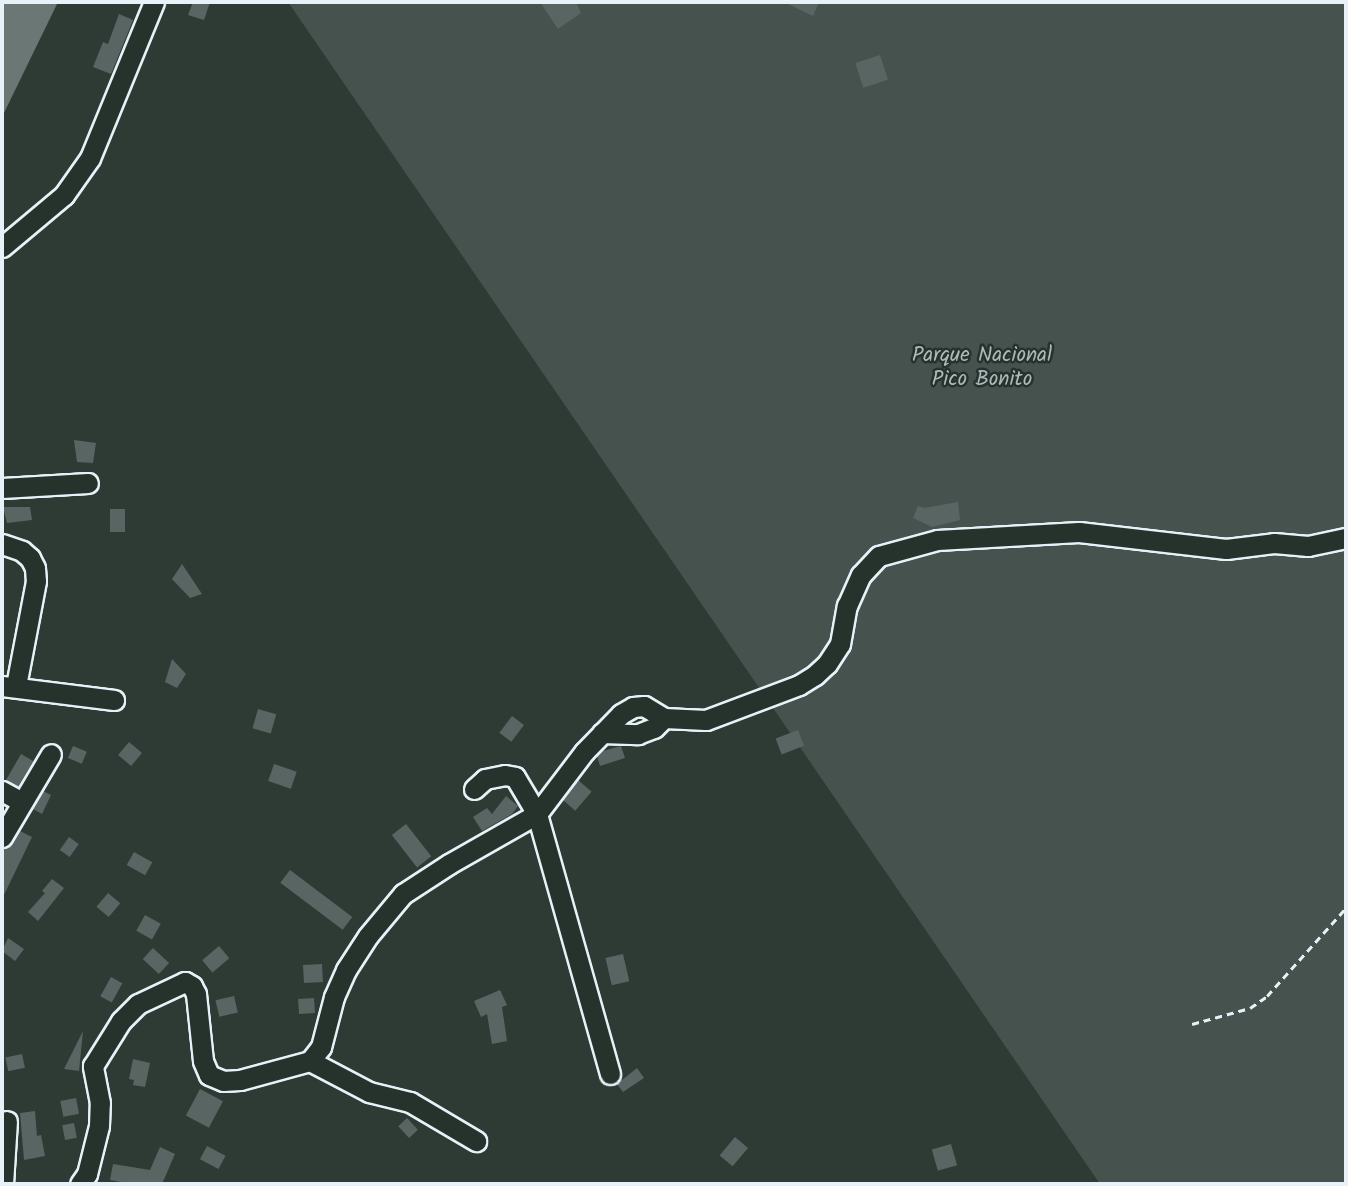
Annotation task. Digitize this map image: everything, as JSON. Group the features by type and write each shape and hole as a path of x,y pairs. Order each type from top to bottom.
{"street":[{"path":"2,247 64,195 90,158 154,2"},
{"path":"2,488 88,483"},
{"path":"80,1184 87,1174 99,1126 100,1104 93,1066 121,1021 138,1004 166,988 185,982 196,994 203,1061 209,1075 223,1081 240,1080 310,1060 321,1047 334,997 346,970 368,936 403,894 449,864 537,814 557,785 602,733 633,707 644,706 664,718 706,720 799,685 815,675 827,664 839,644 847,606 861,575 879,556 937,540 1079,532 1226,549 1274,542 1308,546 1346,538"},
{"path":"2,544 22,551 30,558 36,581 9,686 114,701"},
{"path":"602,733 638,734 654,728 664,718"},
{"path":"2,837 51,754"},
{"path":"474,789 485,779 497,776 515,777 537,814 610,1074"},
{"path":"2,792 22,802"},
{"path":"310,1060 369,1092 411,1102 476,1140"},
{"path":"3,1184 7,1121"}],"path":[{"path":"1192,1024 1250,1008 1267,996 1346,908"}],"green space":[{"name":"Parque Nacional Pico Bonito","path":"288,2 1346,2 1346,1184 1100,1184"}],"shaded area":[{"path":"2,2 58,2 2,117"}],"building":[{"path":"193,2 210,2 204,20 188,15"},
{"path":"540,2 576,2 581,13 558,29"},
{"path":"784,2 819,2 813,16"},
{"path":"119,14 133,20 111,74 93,67 103,42 108,44"},
{"path":"880,55 888,80 863,88 855,63"},
{"path":"74,440 96,443 93,463 77,462"},
{"path":"958,502 960,520 932,527 913,518 918,506 924,508"},
{"path":"3,507 30,507 32,520 7,523"},
{"path":"110,509 125,509 125,532 110,532"},
{"path":"182,564 202,594 190,598 172,579"},
{"path":"172,659 186,674 177,688 165,682"},
{"path":"258,709 276,714 271,733 252,728"},
{"path":"512,716 524,725 511,742 499,733"},
{"path":"798,730 804,746 782,754 776,739"},
{"path":"129,742 142,753 131,766 118,755"},
{"path":"73,746 87,752 82,764 68,758"},
{"path":"621,746 625,758 600,766 597,756 603,751"},
{"path":"21,754 33,761 18,787 6,780"},
{"path":"274,764 297,772 291,789 268,781"},
{"path":"578,780 592,792 575,811 562,799"},
{"path":"43,791 51,795 42,814 33,809"},
{"path":"506,796 518,806 512,814 482,831 473,817 487,808 492,814"},
{"path":"406,824 431,856 417,867 392,835"},
{"path":"20,831 32,837 2,899 2,849 12,844"},
{"path":"69,837 79,844 70,857 60,850"},
{"path":"134,852 152,862 145,875 127,865"},
{"path":"290,870 352,917 343,930 280,883"},
{"path":"52,879 64,888 38,921 28,912 45,893 42,891"},
{"path":"108,893 120,903 109,917 96,907"},
{"path":"145,915 161,924 152,939 136,931"},
{"path":"8,938 24,949 15,961 2,951"},
{"path":"219,946 229,958 212,972 202,960"},
{"path":"153,948 169,963 159,974 143,959"},
{"path":"623,954 629,981 612,985 605,958"},
{"path":"322,964 323,982 304,983 303,965"},
{"path":"111,977 122,983 112,1003 100,996"},
{"path":"500,990 507,1005 502,1007 507,1041 492,1044 487,1014 481,1017 474,1001"},
{"path":"234,996 238,1013 219,1017 215,1000"},
{"path":"314,998 315,1013 299,1014 298,999"},
{"path":"83,1031 79,1071 64,1069"},
{"path":"22,1054 25,1068 8,1071 5,1058"},
{"path":"133,1059 150,1063 145,1087 133,1085 134,1080 129,1079"},
{"path":"637,1068 644,1078 623,1092 617,1084"},
{"path":"200,1089 223,1101 209,1128 186,1115"},
{"path":"76,1098 79,1114 63,1117 60,1101"},
{"path":"35,1111 37,1136 41,1135 45,1156 24,1160 20,1113"},
{"path":"407,1118 418,1130 409,1138 398,1126"},
{"path":"74,1123 77,1138 65,1140 62,1125"},
{"path":"735,1137 748,1148 733,1166 720,1155"},
{"path":"951,1144 957,1165 938,1171 932,1150"},
{"path":"207,1146 226,1156 218,1169 200,1159"},
{"path":"160,1147 175,1154 162,1184 132,1184 110,1180 113,1164 150,1170"}]}
